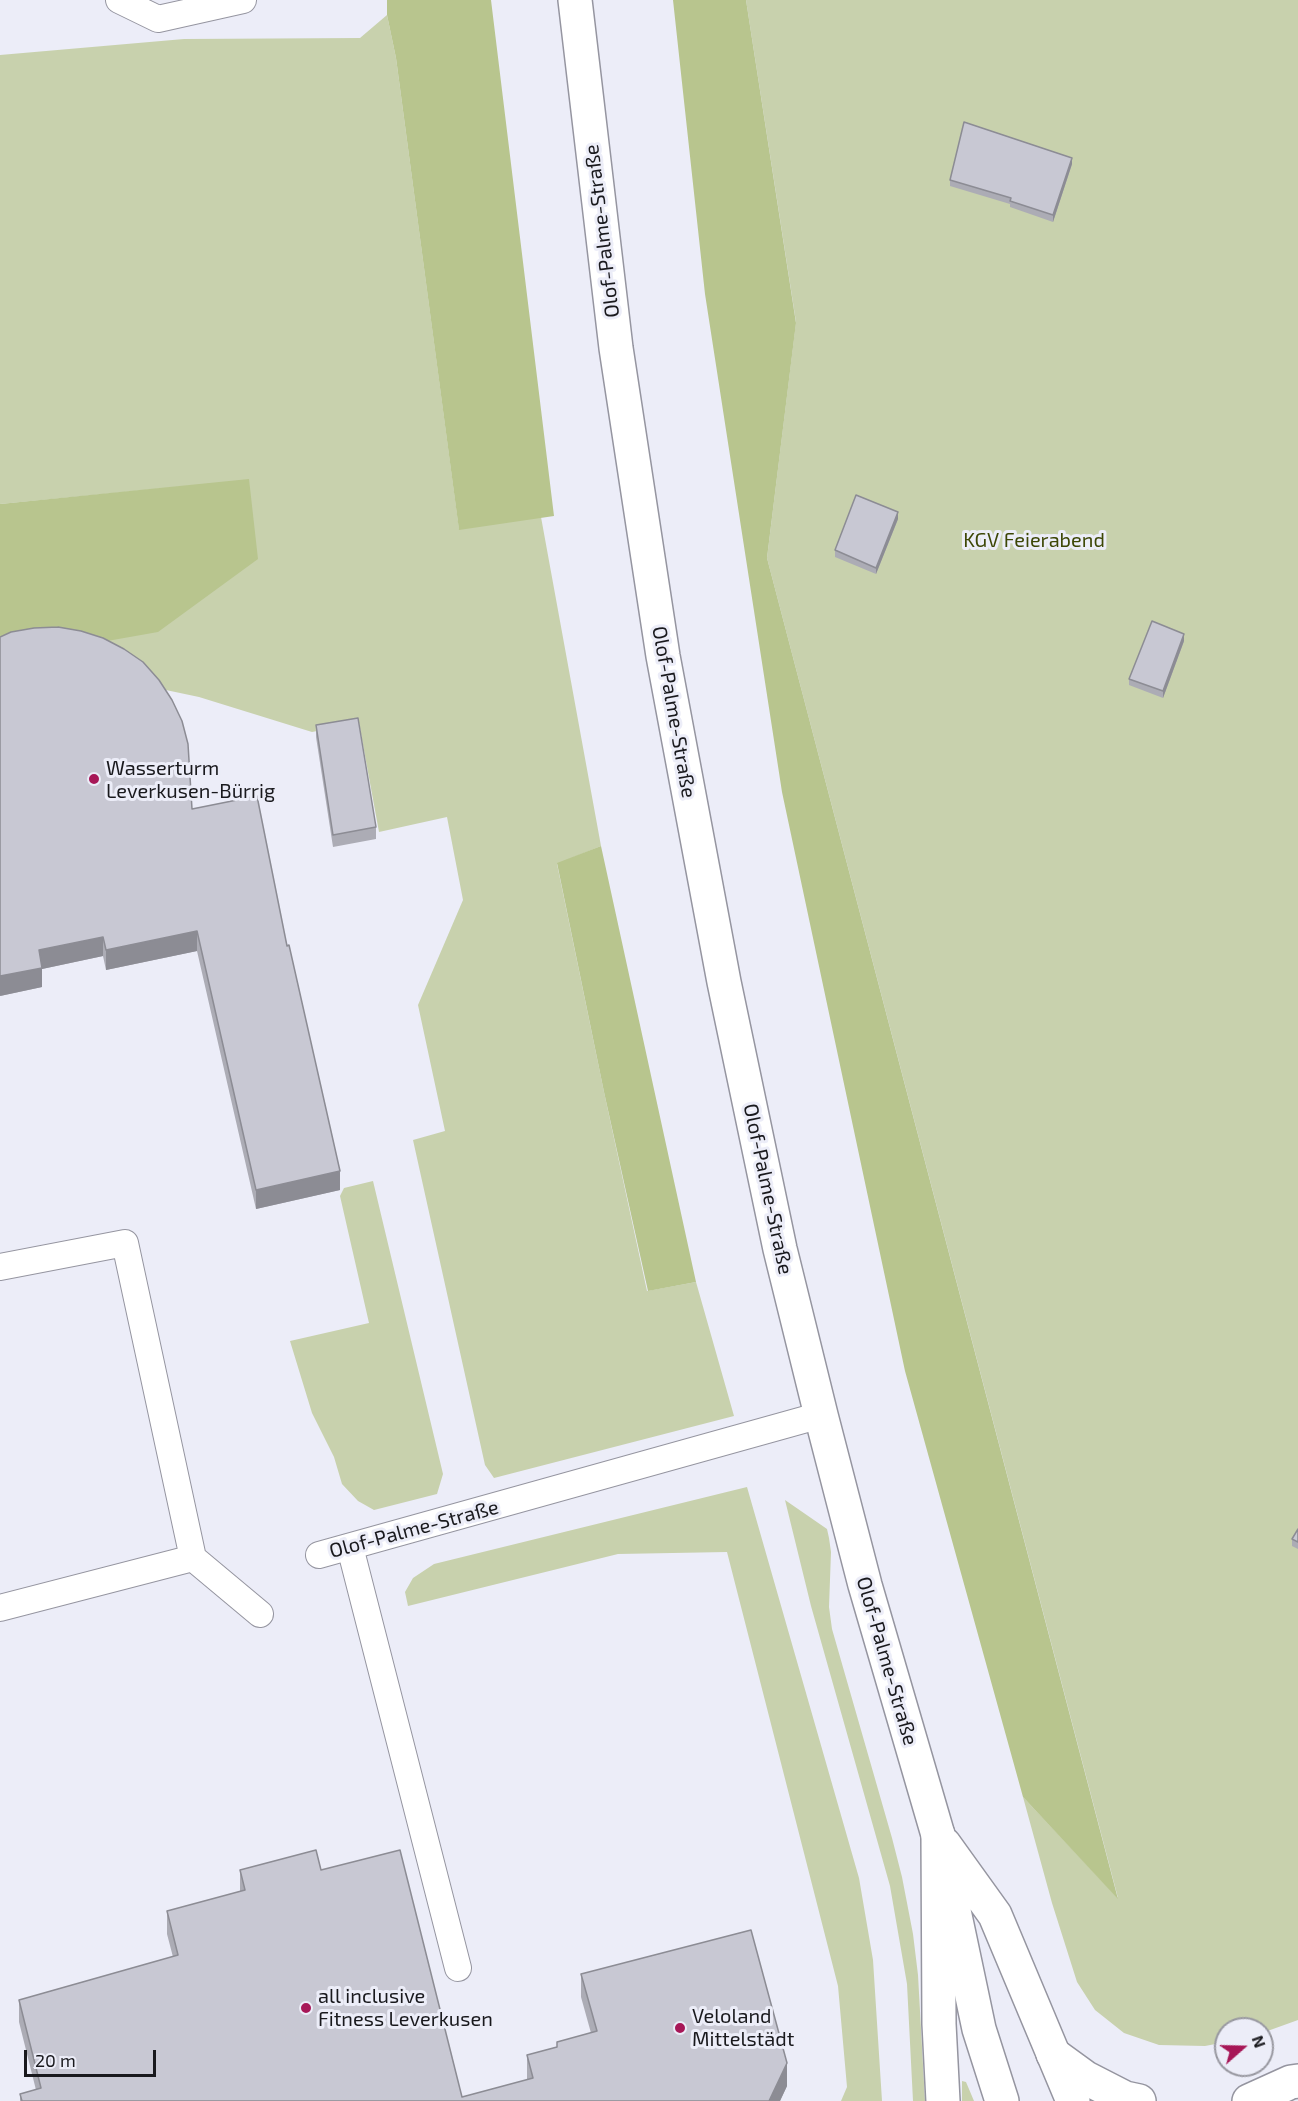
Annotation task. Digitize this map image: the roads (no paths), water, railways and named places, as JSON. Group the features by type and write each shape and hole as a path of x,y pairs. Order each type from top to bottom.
{"main road":[{"name":"Olof-Palme-Straße","path":"575,0 616,348 663,656 724,982 780,1249 821,1415 865,1585 938,1835 979,2030 1002,2101"},
{"name":"Olof-Palme-Straße","path":"938,1835 995,1915 1073,2101"},
{"path":"938,1835 939,2024 944,2101"},
{"path":"1053,2054 1086,2078 1125,2098 1139,2101"},
{"path":"1249,2101 1298,2081"}],"lane":[{"path":"119,0 158,19 243,0"},
{"path":"0,1267 125,1243 193,1558 260,1614"},
{"name":"Olof-Palme-Straße","path":"319,1555 821,1415"},
{"path":"350,1547 458,1968"},
{"path":"0,1608 193,1558"}],"place":[{"name":"Wasserturm Leverkusen-Bürrig","path":"94,779"},
{"name":"all inclusive Fitness Leverkusen","path":"306,2008"},
{"name":"Veloland Mittelstädt","path":"680,2028"}],"park label":[{"name":"KGV Feierabend","path":"1034,540"}]}
